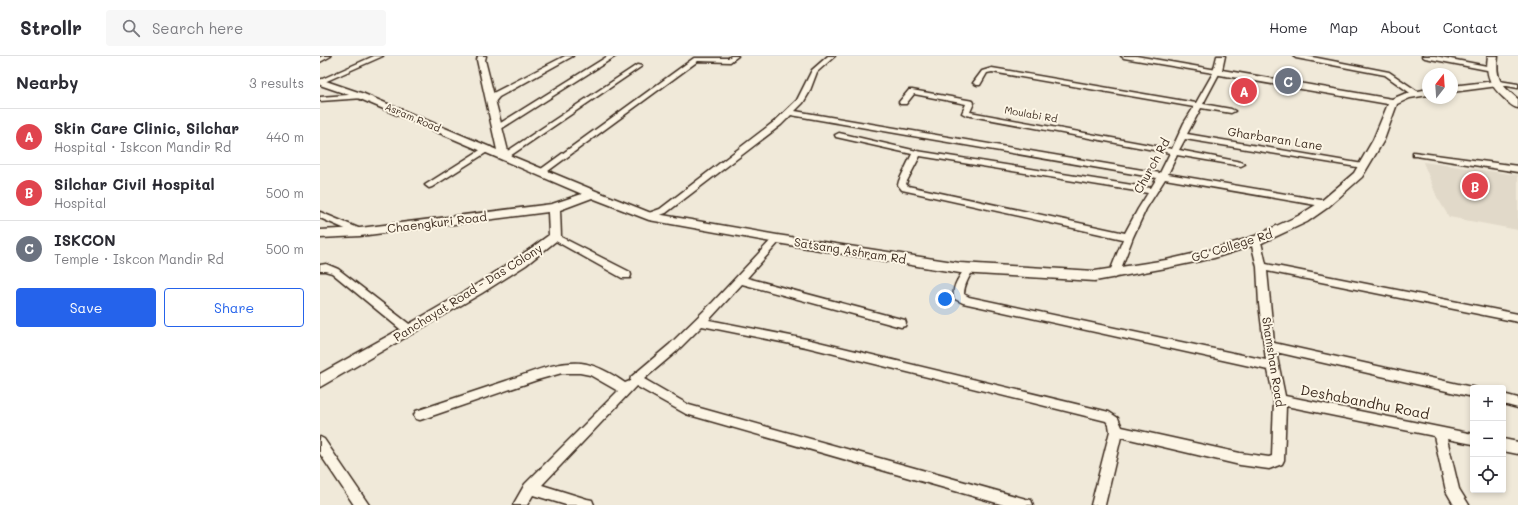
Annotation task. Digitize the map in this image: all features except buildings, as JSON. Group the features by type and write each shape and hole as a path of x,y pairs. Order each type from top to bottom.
{"highway":[{"path":"1493,56 1492,70 1494,83 1518,105"}],"main road":[{"path":"482,56 481,60 504,156"},
{"path":"1222,56 1216,72 1393,102 1407,96 1422,93"},
{"name":"Asram Road","path":"320,82 361,96 541,172"},
{"path":"1458,88 1494,83"},
{"name":"GC College Rd","path":"1114,274 1191,259 1256,242 1303,220 1327,204 1358,176 1376,146 1393,102"},
{"name":"Satsang Ashram Rd","path":"541,172 649,216 777,240 969,269 1095,276 1114,274"},
{"path":"554,208 592,194"},
{"name":"Chaengkuri Road","path":"320,234 360,232 554,208"},
{"name":"Panchayat Road - Das Colony","path":"320,382 522,262 554,238 556,225 554,208"}],"street":[{"path":"320,60 328,56"},
{"path":"320,82 380,56"},
{"path":"491,101 496,95 570,56"},
{"path":"498,127 613,56"},
{"path":"541,172 696,59 730,60 735,56"},
{"path":"649,216 663,211 746,149 789,112 800,102 814,72 832,56"},
{"path":"1124,56 1216,72"},
{"path":"1296,56 1387,73 1422,93"},
{"path":"1425,56 1492,70"},
{"path":"504,156 639,66"},
{"path":"977,83 984,72 992,70 1231,111"},
{"name":"Church Rd","path":"1114,274 1128,237 1142,209 1154,191 1188,123 1216,72"},
{"path":"1494,83 1518,86"},
{"name":"Moulabi Rd","path":"903,102 912,92 970,103 966,113 1175,151"},
{"path":"320,99 361,96"},
{"path":"789,112 1327,204"},
{"path":"839,135 917,153 1154,191"},
{"name":"Gharbaran Lane","path":"1182,136 1363,166"},
{"path":"429,185 488,149"},
{"path":"1175,151 1241,164"},
{"path":"917,153 903,181 902,185 905,188 1128,237"},
{"path":"1416,154 1518,168"},
{"path":"320,215 360,232"},
{"path":"554,238 626,275"},
{"path":"520,505 530,488 635,380 673,348 718,306 777,240"},
{"name":"Shamshan Road","path":"1116,431 1240,459 1269,463 1278,460 1280,450 1280,400 1269,346 1264,304 1262,267 1256,242"},
{"path":"320,268 326,267 335,271 409,330"},
{"path":"1262,267 1518,318"},
{"path":"969,269 959,290 959,296 966,300 1273,366"},
{"path":"740,280 901,323"},
{"path":"700,322 806,343 1101,414 1113,420 1116,424 1116,431 1098,505"},
{"path":"1269,346 1470,391"},
{"path":"420,415 542,374 564,369 589,369 626,390"},
{"path":"635,380 686,409 1026,505"},
{"name":"Deshabandhu Road","path":"1280,400 1439,432 1453,491 1462,505"},
{"path":"1506,400 1518,403"},
{"path":"1439,432 1470,438"},
{"path":"320,443 362,505"},
{"path":"1506,446 1518,448"},
{"path":"530,488 587,505"}],"shaded area":[{"path":"1423,162 1518,175 1518,230 1449,217 1437,197"}],"place":[{"name":"ISKCON","path":"1288,81"},
{"name":"Skin Care Clinic, Silchar","path":"1244,91"},
{"name":"Silchar Civil Hospital","path":"1475,186"}]}
